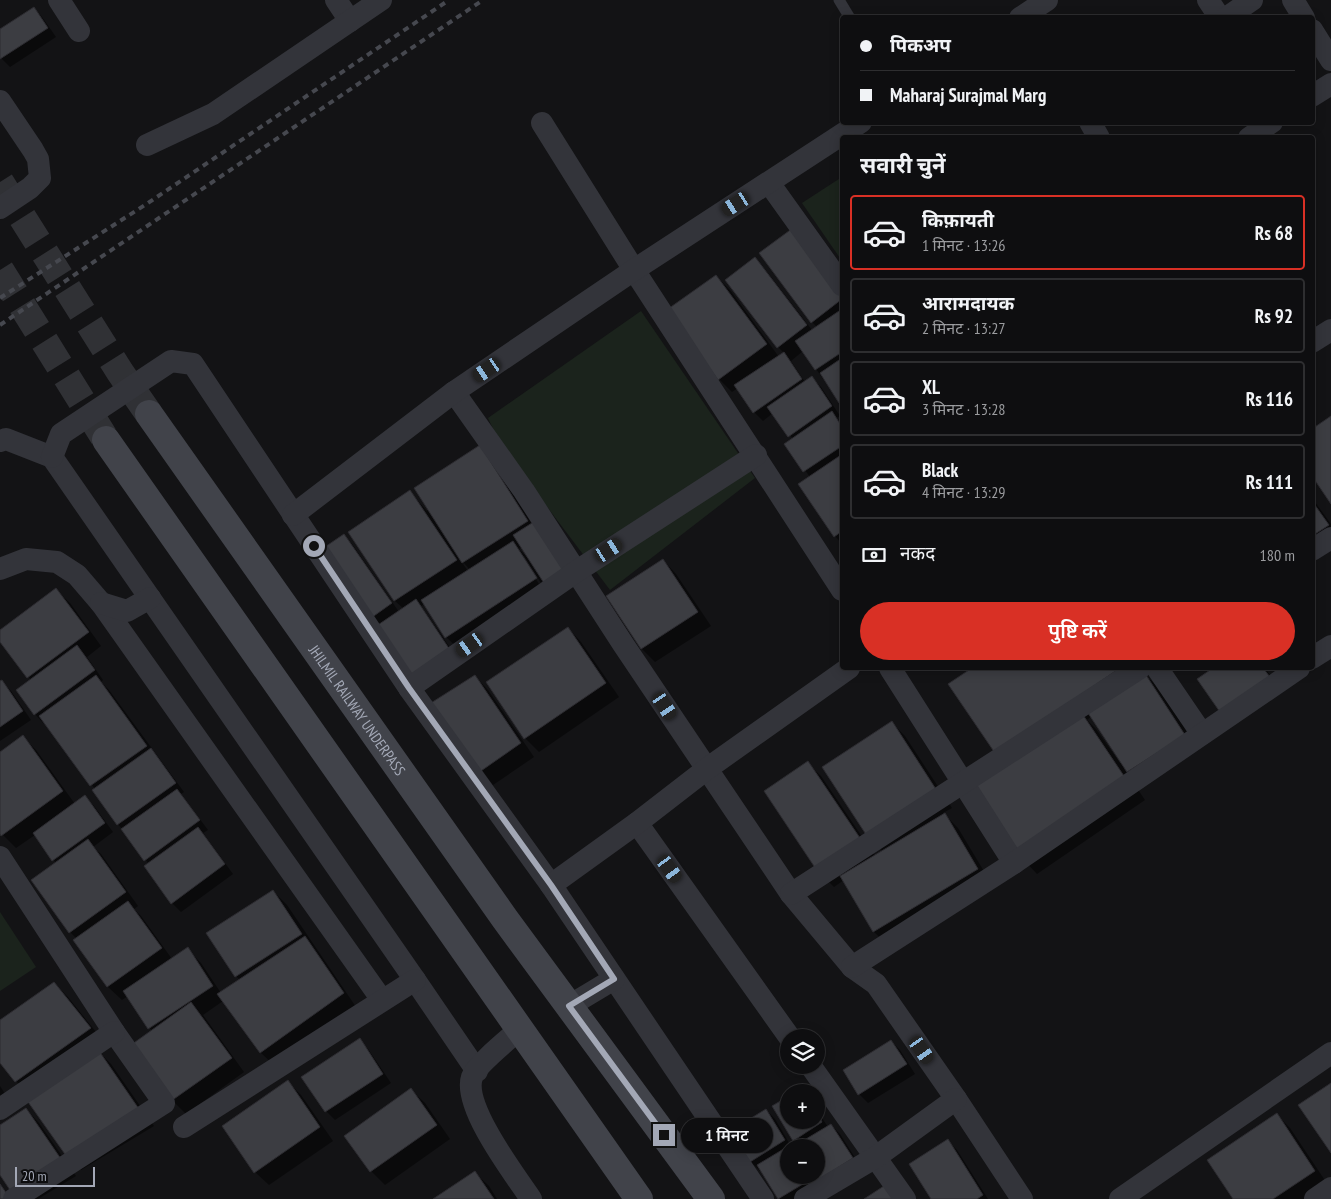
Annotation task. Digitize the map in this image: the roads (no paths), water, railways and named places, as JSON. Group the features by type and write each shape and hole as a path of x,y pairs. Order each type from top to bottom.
{"main road":[{"name":"JHILMIL RAILWAY UNDERPASS","path":"149,414 505,918 711,1199"},
{"path":"106,440 640,1199"}],"street":[{"path":"59,0 79,31"},
{"path":"336,0 350,21"},
{"path":"147,145 213,114 381,0"},
{"path":"1024,15 1047,0"},
{"path":"1208,0 1218,15"},
{"path":"1230,15 1252,0"},
{"path":"1293,0 1302,15"},
{"path":"1315,35 1331,60"},
{"path":"1315,94 1331,84"},
{"path":"0,101 38,159 40,178 30,188 0,208"},
{"path":"542,122 634,270 840,587"},
{"path":"842,135 857,125"},
{"path":"1253,135 1268,125"},
{"path":"293,515 454,392 634,270 840,136"},
{"path":"770,183 840,282"},
{"path":"1315,340 1331,330"},
{"path":"52,457 61,434 171,361 193,364 409,688 551,885 763,1199"},
{"path":"454,392 524,491 623,644 791,894 852,967 876,984 956,1099 1022,1199"},
{"path":"0,441 6,439 52,457 477,1071"},
{"path":"409,688 577,571 756,455"},
{"path":"1315,548 1331,538"},
{"path":"0,569 26,559 57,562 77,575 101,603 382,1000"},
{"path":"101,603 127,611 150,598"},
{"path":"1315,656 1331,646"},
{"path":"551,885 637,823 708,768 846,670"},
{"path":"891,670 1014,863"},
{"path":"791,894 1137,670"},
{"path":"1158,670 1202,734"},
{"path":"852,967 1014,863 1296,670"},
{"path":"637,823 784,1029"},
{"path":"0,857 114,1032 164,1104 14,1199"},
{"path":"569,1006 614,979"},
{"path":"184,1127 415,980"},
{"path":"521,1028 485,1060 472,1077 472,1094 481,1120 532,1199"},
{"path":"0,1109 114,1032"},
{"path":"1120,1199 1331,1053"},
{"path":"816,1074 905,1199"},
{"path":"805,1199 876,1157 956,1099"},
{"path":"1315,1199 1331,1188"}],"lane":[{"path":"839,0 848,15"}],"tunnel":[{"path":"0,182 120,372 149,414"},
{"path":"0,270 106,440"}],"railway":[{"path":"0,298 148,203 449,0"},
{"path":"0,325 483,0"}]}
